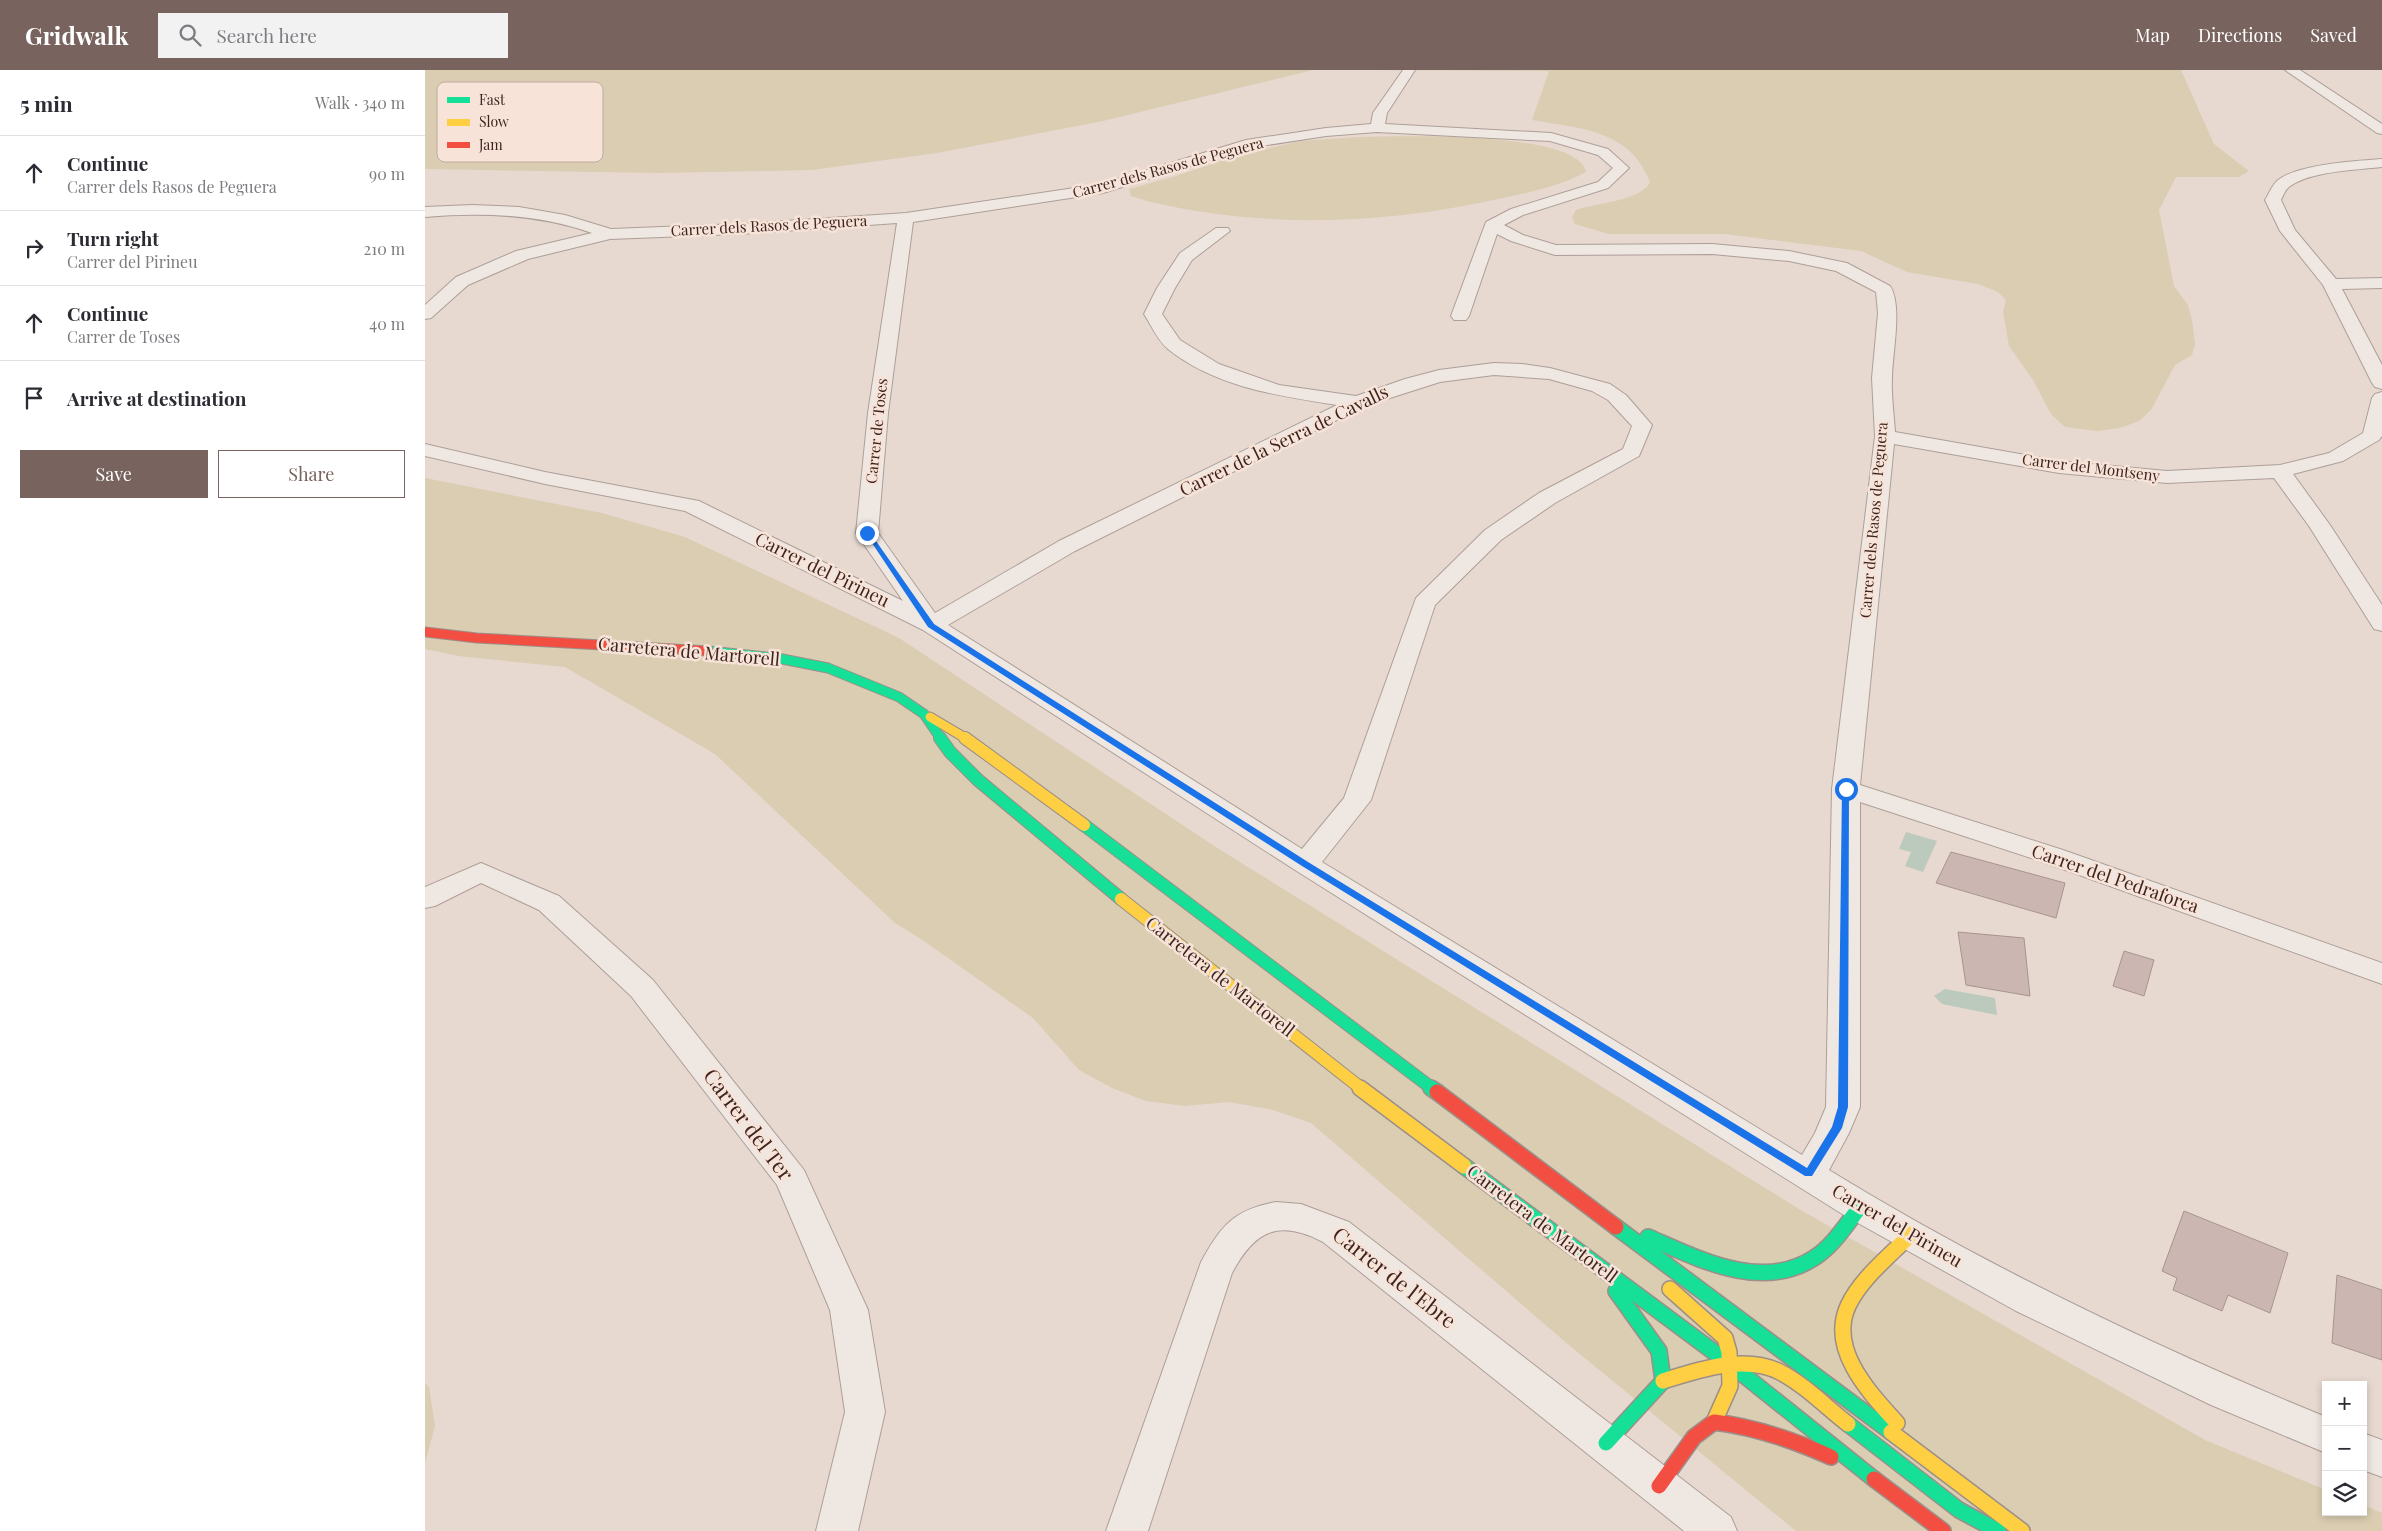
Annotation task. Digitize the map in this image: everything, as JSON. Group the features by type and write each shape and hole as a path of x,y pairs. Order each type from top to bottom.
{"main road":[{"name":"Carretera de Martorell","path":"425,632 477,638 727,652 777,658 828,668 873,684 899,696 924,714 950,752 978,780 1103,885 1382,1105 1730,1364 1860,1468 1943,1531"},
{"path":"924,714 979,746 1025,780 1333,1015 1608,1219 2022,1531"},
{"path":"1608,1219 1694,1257 1731,1270 1769,1272 1787,1270 1805,1264 1819,1254 1860,1206"},
{"path":"1608,1219 1645,1262"},
{"path":"1911,1234 1847,1308 1841,1330 1846,1353 1874,1398 1935,1466"},
{"path":"1595,1264 1637,1318 1659,1351 1663,1381"},
{"path":"1659,1486 1694,1437 1714,1422 1730,1386 1729,1352 1725,1338 1660,1281"},
{"path":"1606,1443 1663,1381 1730,1364 1753,1365 1779,1371 1959,1510 1997,1531"},
{"path":"1714,1422 1746,1425 1777,1434 1860,1468"}],"street":[{"path":"1377,128 1379,113 1409,70"},
{"path":"2291,70 2382,130"},
{"name":"Carrer dels Rasos de Peguera","path":"425,314 462,281 522,255 610,234 739,229 906,218 1009,204 1103,188 1246,144 1326,132 1377,128 1551,136 1603,152 1622,168 1603,185 1517,212 1492,225"},
{"path":"2382,163 2350,166 2305,175 2283,184 2273,200 2288,231 2331,284 2382,383"},
{"path":"425,212 449,209 523,211 580,223 610,234"},
{"name":"Carrer de Toses","path":"906,218 878,413 867,533 931,625"},
{"path":"1460,316 1492,225"},
{"name":"Carrer dels Rasos de Peguera","path":"1492,225 1517,238 1555,250 1712,249 1789,256 1841,266 1884,290 1887,313 1882,378 1885,436 1846,789 1843,1107 1834,1134 1808,1174"},
{"path":"1223,231 1186,258 1166,288 1153,314 1173,344 1212,368 1276,390 1358,402"},
{"path":"2331,284 2382,283"},
{"name":"Carrer de la Serra de Cavalls","path":"931,625 1067,546 1358,402 1400,385 1451,372 1512,367 1564,376 1610,391 1642,425 1632,452 1591,476 1547,498 1493,535 1424,603 1357,800 1305,864"},
{"name":"Carrer del Montseny","path":"1885,436 2059,467 2122,474 2167,477 2280,471 2336,457 2372,436 2382,398"},
{"name":"Carrer del Pirineu","path":"425,450 545,478 691,506 931,625 1305,864 1860,1206 2029,1300 2225,1393 2322,1433"},
{"path":"2280,471 2319,525 2382,624"},
{"name":"Carrer del Pedraforca","path":"1846,789 2053,856 2382,974"},
{"name":"Carrer del Ter","path":"425,899 481,872 549,903 642,988 792,1180 849,1310 865,1412 837,1531"},
{"name":"Carrer de l'Ebre","path":"1127,1531 1214,1273 1222,1257 1242,1230 1259,1220 1285,1215 1319,1222 1336,1232 1716,1531"},
{"path":"2367,1453 2382,1459"}],"shaded area":[{"path":"425,70 1313,70 1103,121 937,153 812,170 658,173 425,169"},
{"path":"1353,70 2181,70 2214,144 2249,171 2239,177 2176,177 2159,210 2174,286 2188,305 2192,320 2195,344 2192,355 2175,365 2151,410 2139,421 2120,428 2097,431 2065,427 2051,414 2033,380 2009,346 2003,312 2006,300 1998,292 1978,284 1907,272 1861,251 1725,234 1609,234 1575,224 1572,217 1576,210 1628,197 1645,188 1650,182 1641,164 1630,151 1617,141 1585,130 1532,120 1549,71"},
{"path":"1358,137 1483,138 1520,142 1552,149 1576,158 1586,172 1551,186 1489,201 1404,215 1361,219 1275,219 1232,216 1189,210 1147,201 1131,196 1129,189 1176,176 1235,156 1301,141"},
{"path":"425,478 602,513 685,537 899,638 1219,849 1799,1209 2205,1440 2322,1488 2322,1516 2367,1516 2367,1507 2382,1513 2382,1531 1796,1531 1570,1346 1311,1123 1273,1110 1229,1102 1185,1106 1146,1101 1112,1088 1079,1070 1033,1018 924,941 895,923 715,754 565,667 458,656 425,649"},
{"path":"1906,832 1937,841 1923,872 1905,866 1911,852 1899,849"},
{"path":"1945,989 1995,998 1997,1015 1942,1004 1934,996"},
{"path":"425,1383 429,1387 435,1426 425,1463"}],"building":[{"path":"1951,852 2065,883 2056,918 1936,883"},
{"path":"1958,932 2024,938 2030,996 1966,985"},
{"path":"2124,951 2154,960 2144,996 2113,986"},
{"path":"2184,1211 2288,1253 2270,1313 2228,1295 2222,1311 2173,1290 2177,1278 2162,1271"},
{"path":"2337,1275 2382,1290 2382,1360 2332,1343"}],"traffic: fast":[{"path":"709,651 777,658 828,668 899,697 924,714 950,752 978,780 1121,899"},
{"path":"1084,825 1437,1092"},
{"path":"1464,1166 1730,1364 1874,1479"},
{"path":"1648,1237 1731,1269 1752,1273 1774,1273 1795,1268 1821,1253 1860,1207"},
{"path":"1616,1227 1891,1432"},
{"path":"1606,1443 1663,1381 1659,1351 1616,1291"},
{"path":"1848,1424 1959,1510 1998,1531"}],"traffic: slow":[{"path":"930,717 979,746 1084,825"},
{"path":"1121,899 1382,1105 1464,1166"},
{"path":"1897,1423 1875,1398 1855,1369 1847,1354 1843,1338 1843,1322 1848,1306 1861,1286 1911,1234"},
{"path":"1670,1289 1725,1338 1729,1352 1730,1386 1714,1422"},
{"path":"1663,1381 1722,1366 1754,1365 1768,1367 1780,1372 1798,1384 1848,1424"},
{"path":"1891,1432 2022,1531"}],"traffic: jam":[{"path":"425,632 477,638 709,651"},
{"path":"1437,1092 1616,1227"},
{"path":"1659,1486 1694,1437 1714,1422 1746,1426 1774,1434 1831,1457"},
{"path":"1874,1479 1943,1531"}],"route":[{"path":"867,533 931,625 1305,864 1808,1174 1837,1128 1843,1107 1846,789"}]}
